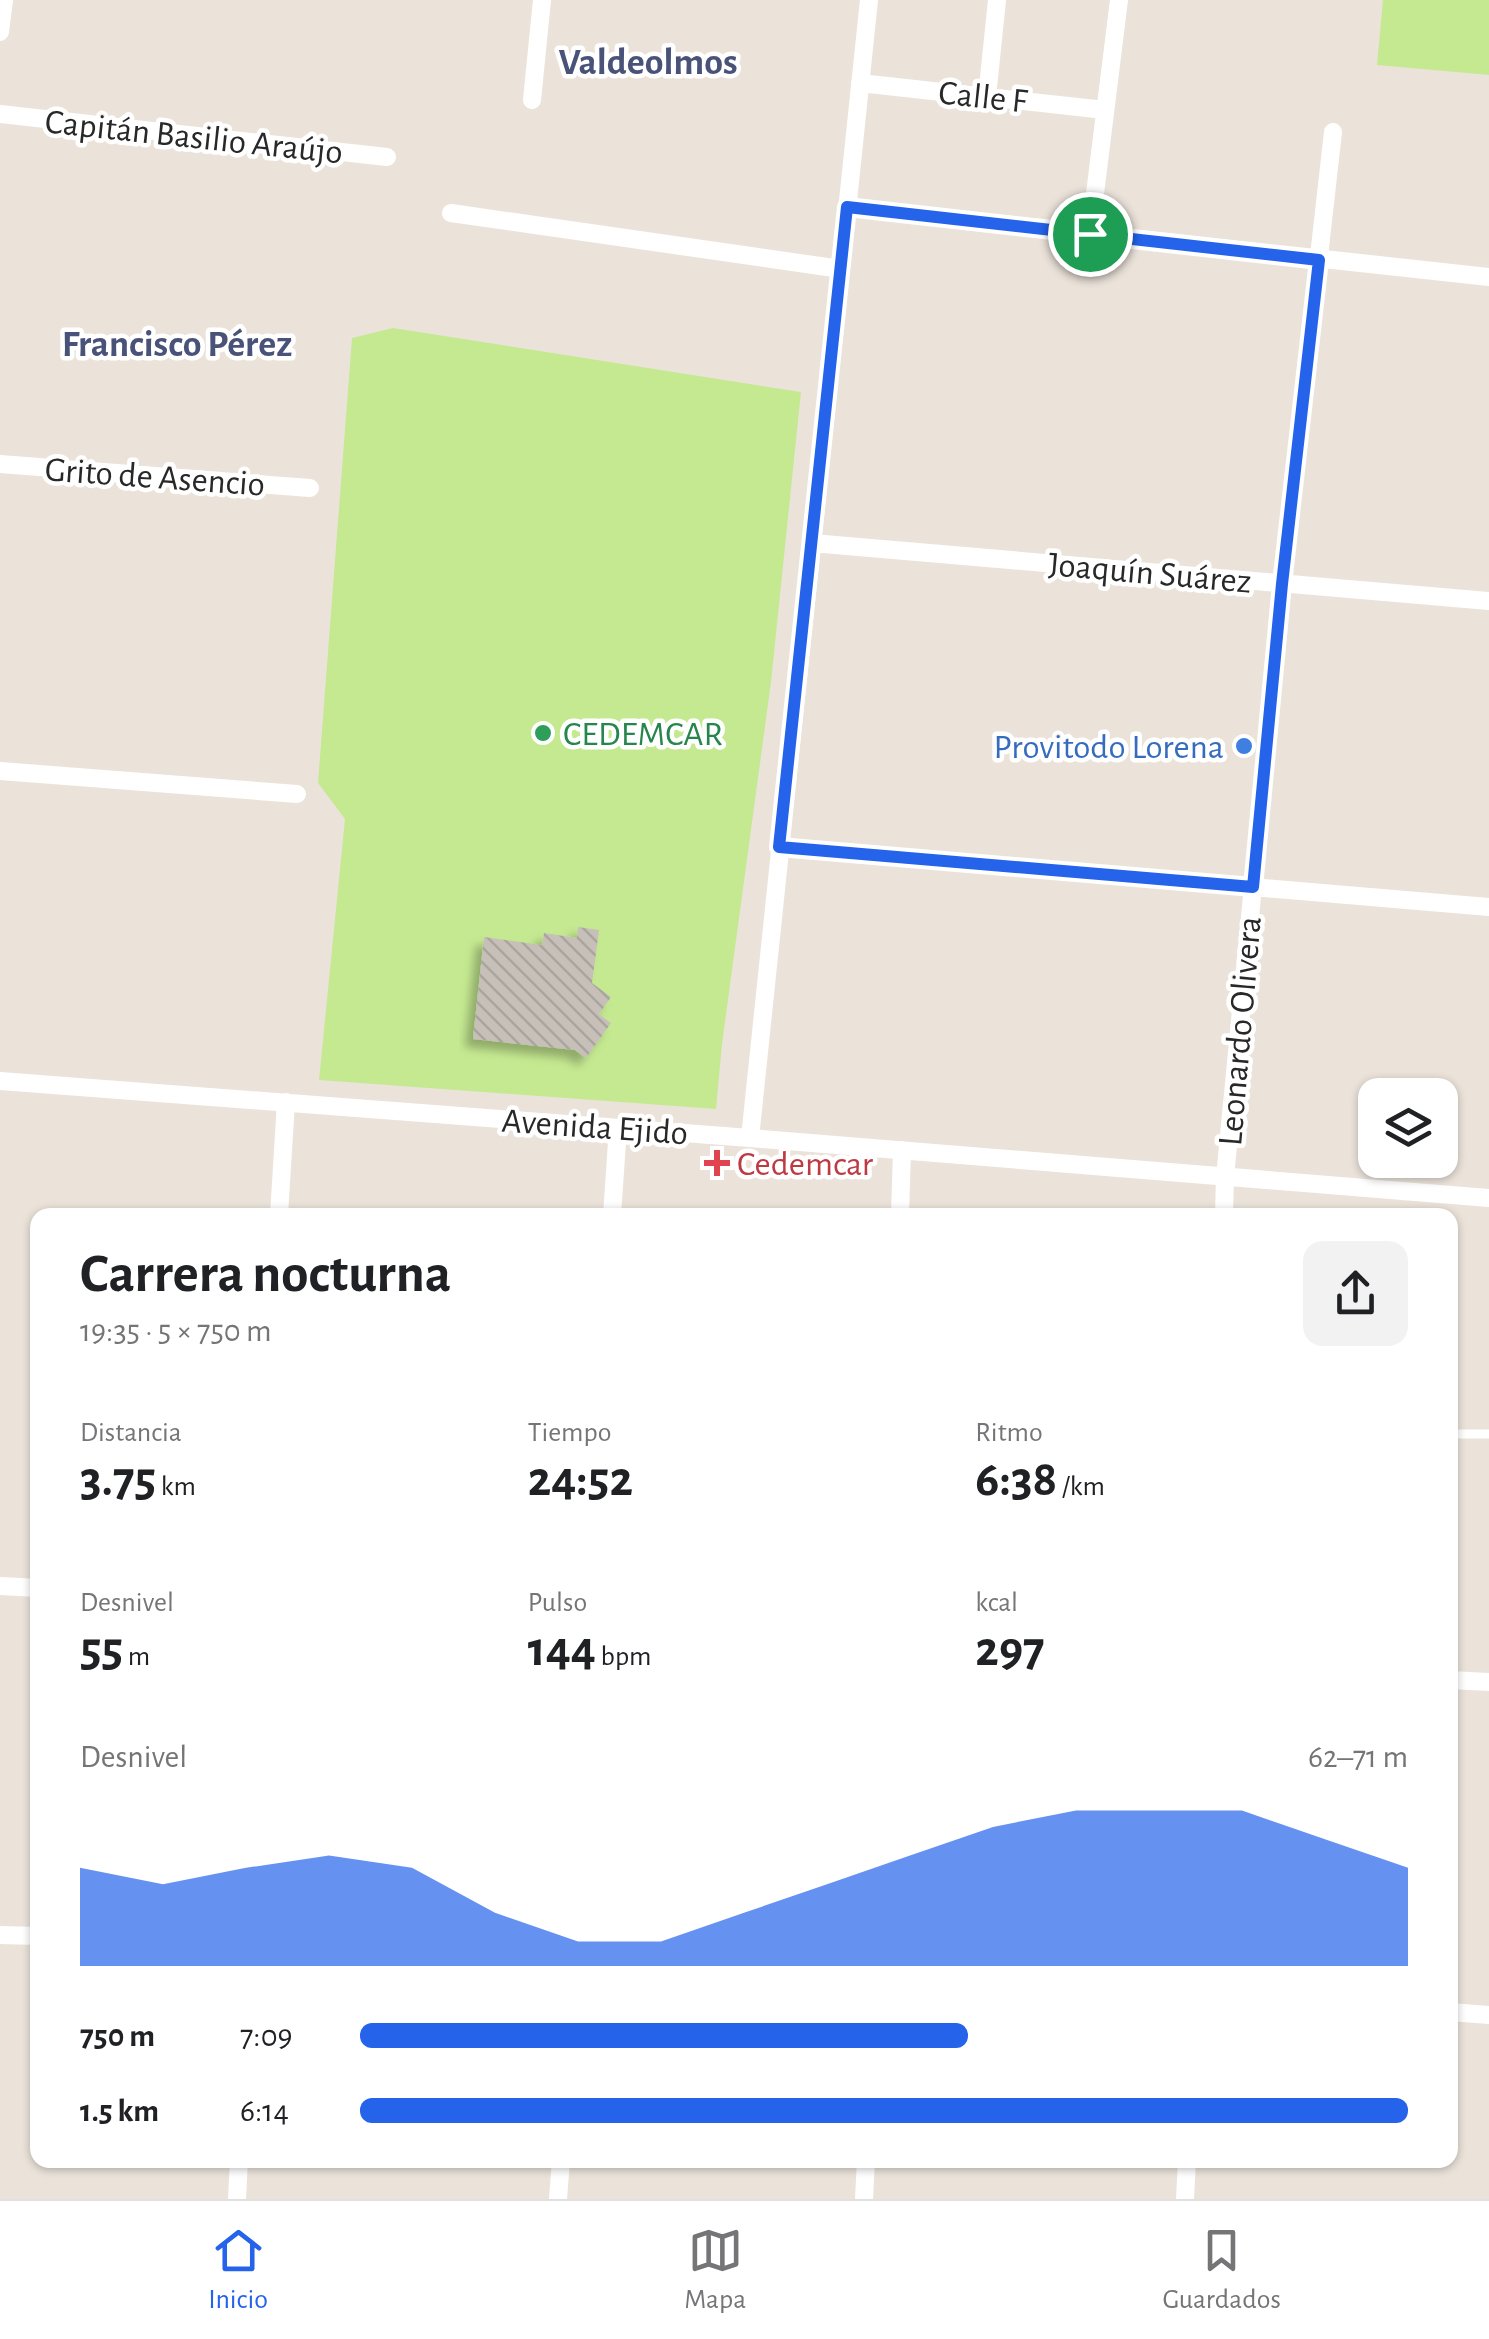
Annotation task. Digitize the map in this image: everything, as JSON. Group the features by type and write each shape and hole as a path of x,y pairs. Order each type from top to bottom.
{"street":[{"path":"0,32 4,0"},
{"path":"532,100 542,0"},
{"path":"750,1138 869,0"},
{"path":"987,97 997,0"},
{"path":"1090,234 1119,0"},
{"name":"Calle F","path":"860,83 1106,110"},
{"name":"Capitán Basilio Araújo","path":"0,114 388,158"},
{"name":"Leonardo Olivera","path":"1224,1208 1282,584 1333,132"},
{"path":"847,207 1489,277"},
{"path":"452,213 841,269"},
{"name":"Grito de Asencio","path":"0,464 310,488"},
{"name":"Joaquín Suárez","path":"812,543 1489,601"},
{"path":"0,771 296,794"},
{"path":"779,847 1489,907"},
{"name":"Avenida Ejido","path":"0,1081 1489,1198"},
{"path":"279,1208 286,1102"},
{"path":"612,1208 618,1128"},
{"path":"900,1208 902,1150"},
{"path":"0,1586 30,1588"},
{"path":"1458,1680 1489,1682"},
{"path":"0,1934 30,1936"},
{"path":"1458,2013 1489,2015"},
{"path":"237,2199 238,2168"},
{"path":"558,2199 560,2168"},
{"path":"864,2199 866,2168"},
{"path":"1185,2199 1187,2168"}],"lane":[{"path":"1458,1434 1489,1434"}],"green space":[{"path":"1383,0 1489,0 1489,75 1377,65"},
{"name":"CEDEMCAR","path":"393,328 801,392 771,682 716,1109 319,1080 345,819 318,783 352,338"}],"building":[{"path":"578,927 599,930 592,983 611,997 599,1014 611,1023 586,1058 575,1050 473,1039 484,937 542,945 544,933 577,938"}],"place":[{"name":"CEDEMCAR","path":"543,733"},
{"name":"Provitodo Lorena","path":"1244,746"},
{"name":"Cedemcar","path":"717,1163"}],"district":[{"name":"Valdeolmos","path":"648,61"},
{"name":"Francisco Pérez","path":"177,343"}],"route":[{"path":"847,207 1090,234 1319,260 1253,887 779,847 847,207"}]}
